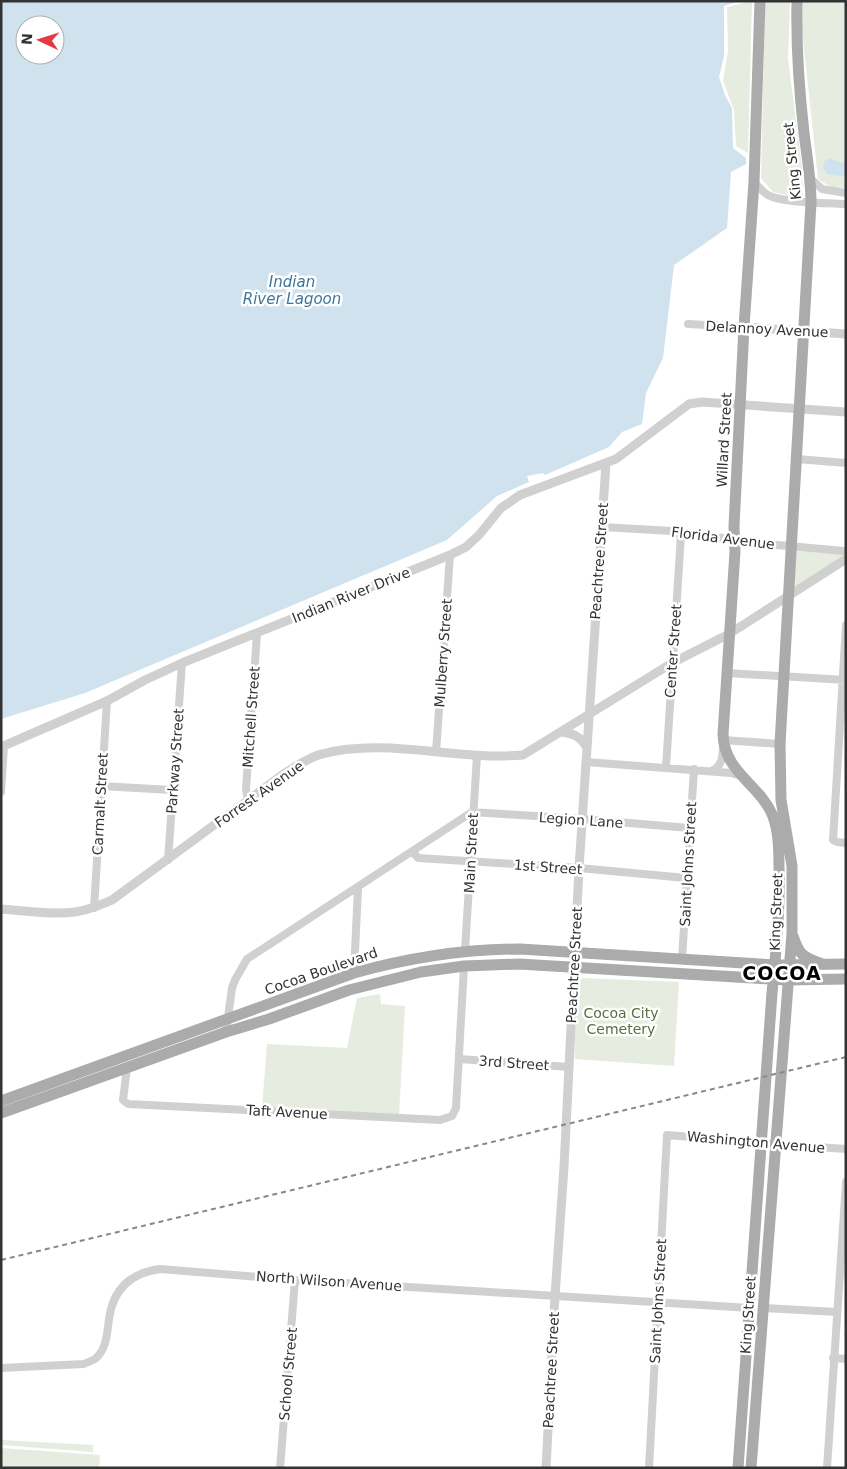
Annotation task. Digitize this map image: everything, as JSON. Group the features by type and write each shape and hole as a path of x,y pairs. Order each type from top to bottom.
{"main road":[{"name":"King Street","path":"751,1468 788,966 792,934 792,866 781,800 775,743 784,676 811,203 811,180 804,133 797,53 797,1"},
{"name":"Willard Street","path":"760,6 754,182 744,327 735,540 723,740 732,765 765,801 772,815 779,854"},
{"name":"King Street","path":"738,1468 779,908 779,854"},
{"path":"792,934 801,954 806,959 826,966"},
{"name":"Cocoa Boulevard","path":"1,1101 354,973 377,966 423,957 465,951 511,949 788,966 846,964"},
{"name":"Cocoa Boulevard","path":"1,1113 226,1032 269,1019 354,988 398,976 464,966 519,964 787,980 846,979"},
{"path":"354,988 364,976 377,966"},
{"path":"326,998 345,985 354,973"},
{"path":"1,1105 43,1090 61,1079"},
{"path":"755,1233 758,1261 758,1293 759,1300 764,1308"},
{"path":"750,1308 755,1315 754,1368 757,1389"}],"street":[{"path":"811,180 822,189 846,193"},
{"path":"754,182 768,195 778,198 811,203 846,204"},
{"name":"Delannoy Avenue","path":"688,324 846,334"},
{"name":"Indian River Drive","path":"3,746 107,701 145,680 182,663 450,555 466,547 479,535 501,508 520,495 606,463 627,452 678,412 695,402 846,412"},
{"path":"797,459 846,462"},
{"name":"Peachtree Street","path":"546,1468 579,868 606,463"},
{"name":"Florida Avenue","path":"602,527 672,531 680,535 725,538 845,553"},
{"name":"Center Street","path":"666,767 680,535"},
{"name":"Forrest Avenue","path":"1,909 58,913 76,912 94,908 112,900 248,800 301,763 321,754 366,748 477,755 523,755 672,663 729,634 789,596 845,553"},
{"name":"Mulberry Street","path":"436,752 450,555"},
{"path":"846,625 842,746 834,840 846,843"},
{"name":"Mitchell Street","path":"248,800 246,789 257,634"},
{"name":"Parkway Street","path":"168,860 182,663"},
{"path":"726,673 844,680"},
{"name":"Carmalt Street","path":"94,908 107,701"},
{"path":"562,732 573,734 582,739 587,749"},
{"path":"711,771 719,767 722,760 723,740 775,743"},
{"path":"1,792 3,746"},
{"name":"Main Street","path":"465,951 471,862 472,812 477,755"},
{"path":"586,762 711,771 741,776"},
{"name":"Saint Johns Street","path":"682,959 694,770"},
{"path":"101,786 172,790"},
{"path":"226,1032 235,980 247,959 472,812"},
{"name":"Legion Lane","path":"472,812 689,828"},
{"name":"1st Street","path":"413,852 418,858 579,868 686,878"},
{"path":"354,973 358,888"},
{"path":"460,1060 464,966"},
{"name":"3rd Street","path":"460,1060 569,1067"},
{"name":"Taft Avenue","path":"127,1068 123,1100 128,1104 440,1120 452,1116 456,1108 460,1060"},
{"name":"Saint Johns Street","path":"649,1468 666,1134"},
{"name":"Washington Avenue","path":"666,1134 846,1149"},
{"path":"827,1468 846,1182"},
{"name":"North Wilson Avenue","path":"1,1368 84,1364 95,1359 102,1351 107,1339 111,1306 119,1291 131,1278 160,1269 295,1280 750,1308"},
{"name":"School Street","path":"280,1468 295,1280"},
{"path":"764,1308 837,1312"},
{"path":"833,1358 846,1359"}],"green space":[{"path":"752,1 748,153 736,146 734,110 723,81 728,51 727,7"},
{"path":"765,1 790,1 788,58 802,169 803,199 773,192 761,178"},
{"path":"799,1 846,1 846,188 831,187 818,179"},
{"path":"795,551 842,554 844,556 793,589"},
{"name":"Cocoa City Cemetery","path":"582,978 679,982 674,1066 575,1059 577,1004"},
{"path":"380,994 381,1004 405,1006 399,1115 262,1108 267,1044 347,1048 357,998"},
{"path":"1,1440 93,1445 93,1452 1,1445"},
{"path":"1,1448 100,1455 99,1468 1,1468"}],"water":[{"name":"Indian River Lagoon","path":"1,1 740,1 724,6 724,56 719,77 732,108 733,148 746,158 746,164 731,172 727,228 674,265 663,358 646,393 642,424 622,432 609,447 545,475 543,473 527,476 529,482 497,496 447,540 85,693 1,719"},
{"path":"829,158 842,163 846,162 846,177 827,174 823,168 824,162"}],"railway":[{"path":"1,1260 846,1057"}],"district":[{"name":"COCOA","path":"782,973"}]}
